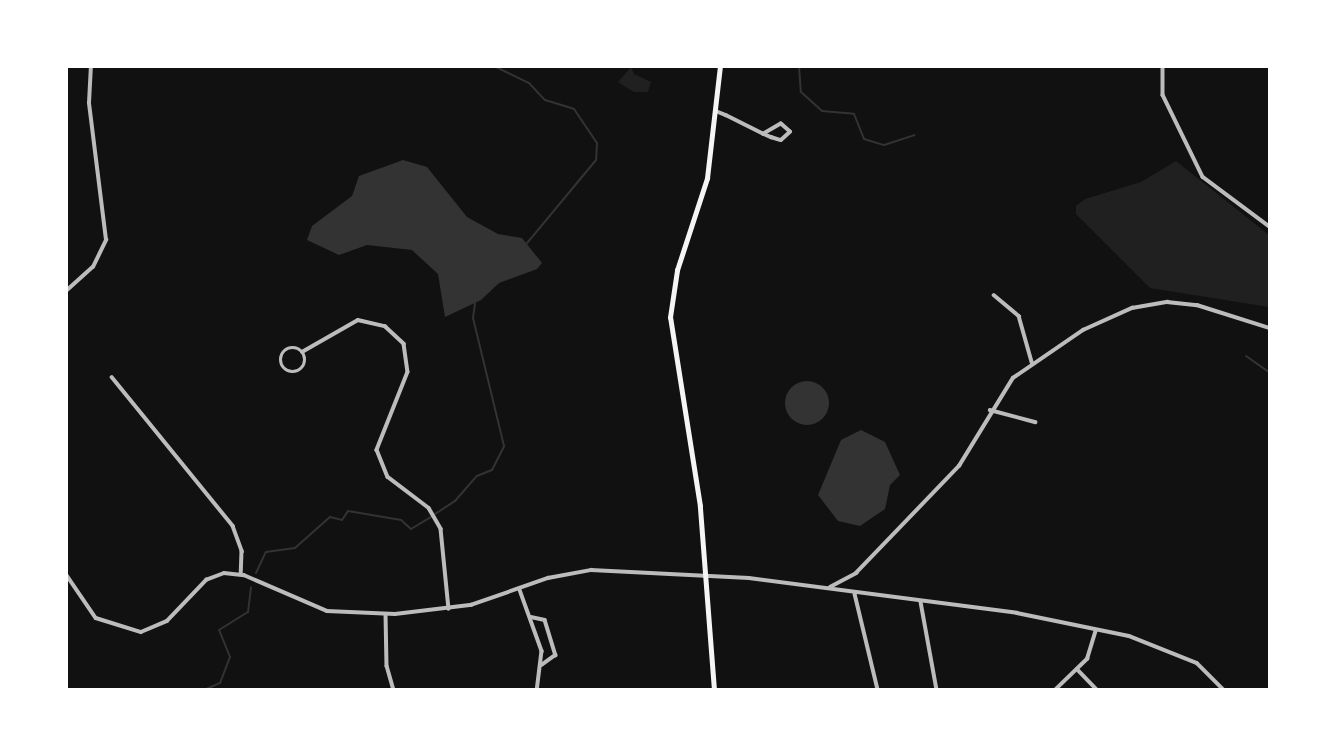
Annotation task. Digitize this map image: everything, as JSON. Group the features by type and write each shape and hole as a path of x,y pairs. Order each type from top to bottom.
{"main road":[{"path":"714,690 700,510 670,317 677,270 707,178 720,66"}],"street":[{"path":"66,291 93,267 106,240 89,103 91,66"},
{"path":"1163,66 1163,95 1203,177 1269,227"},
{"path":"716,111 764,134 781,140 790,132 781,124 764,134"},
{"path":"994,295 1019,316 1032,362"},
{"path":"828,588 856,573 949,478 971,448 1004,388 1032,362 1091,325 1152,304 1197,305 1269,328"},
{"path":"302,352 304,364 299,370 284,368 285,351 302,352 358,320 385,327 404,344 408,372 377,450 388,477 436,518 443,536 449,609"},
{"path":"112,377 233,526 242,551 241,574"},
{"path":"990,410 1035,422"},
{"path":"66,574 99,620 144,632 167,621 211,577 241,574 314,607 386,614 449,609 591,570 828,588 855,594 1017,613 1096,629 1167,648 1208,671 1224,690"},
{"path":"520,590 542,665 537,690"},
{"path":"855,594 878,690"},
{"path":"921,602 937,690"},
{"path":"386,614 387,666 394,690"},
{"path":"530,617 545,620 556,655 542,665"},
{"path":"1055,690 1087,659 1096,629"},
{"path":"1078,670 1097,690"}],"shaded area":[{"path":"631,67 634,74 651,82 648,92 634,92 618,82"},
{"path":"403,160 427,167 467,217 498,234 522,238 542,263 537,269 499,283 481,300 445,317 438,274 412,250 367,245 339,255 307,240 312,226 352,196 359,176"},
{"path":"1176,161 1269,235 1269,307 1150,288 1076,214 1076,206 1085,199 1141,182"},
{"path":"807,381 822,388 829,403 822,418 807,425 792,418 785,403 792,388"},
{"path":"861,430 885,442 900,475 890,485 885,509 860,526 838,521 818,495 841,440"}],"waterway":[{"path":"494,66 529,83 545,100 574,109 597,143 596,160 527,243"},
{"path":"799,66 801,92 822,111 854,114 864,139 884,145 914,135"},
{"path":"435,514 455,501 477,476 492,470 504,446 473,318 475,303"},
{"path":"1246,356 1270,373"},
{"path":"256,573 266,552 295,548 330,517 342,520 348,511 401,520 411,529 431,517"},
{"path":"204,690 220,683 230,657 219,630 248,612 251,587"}]}
